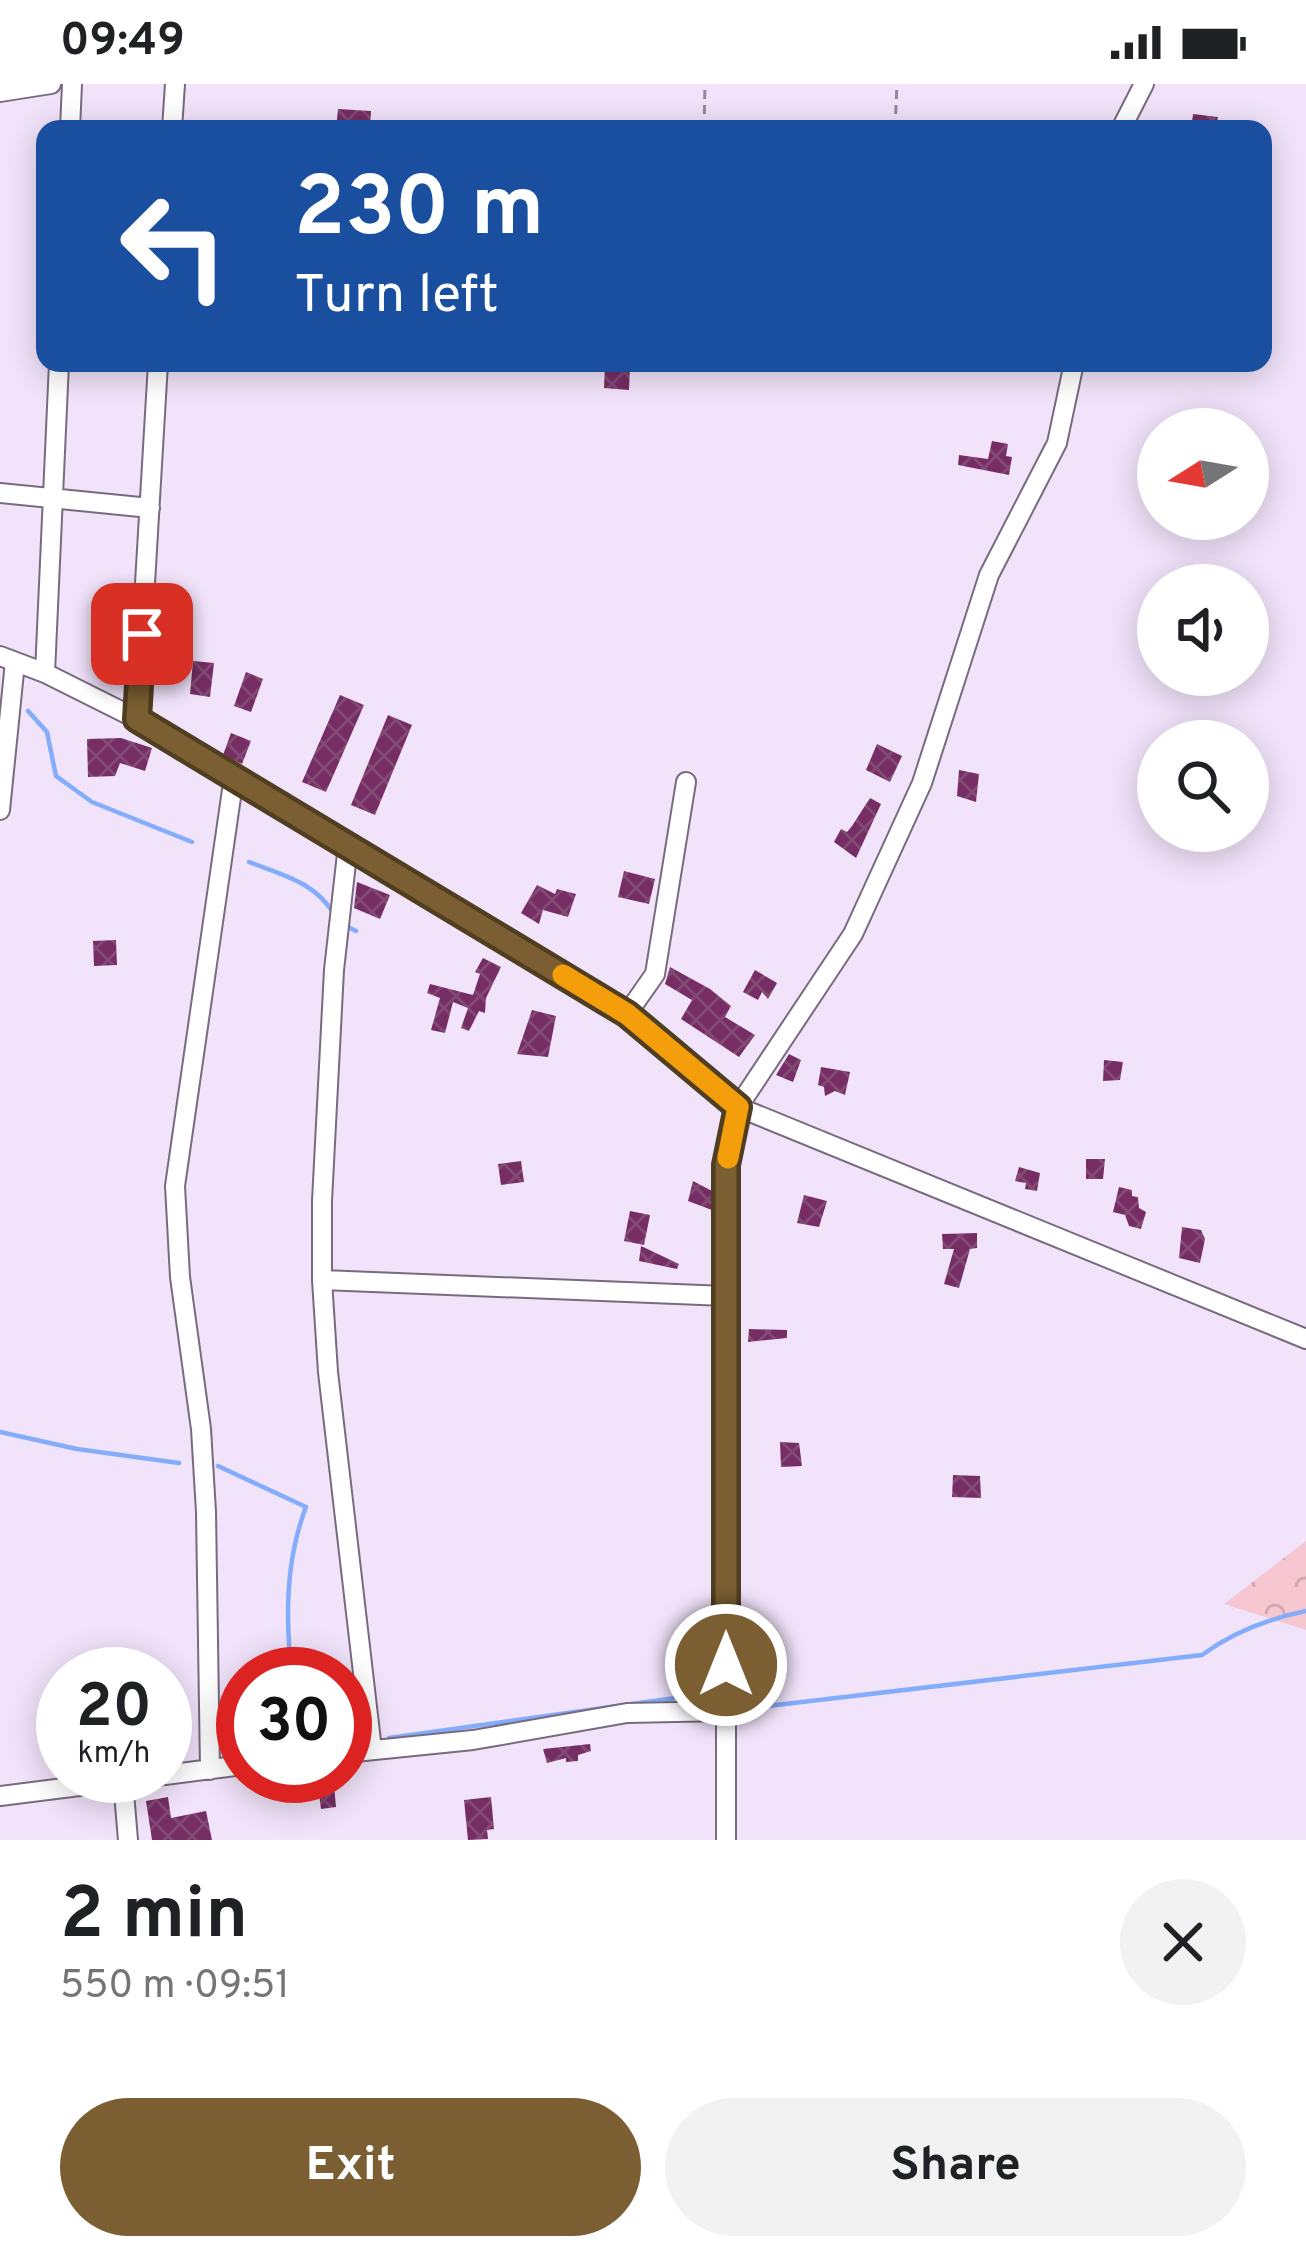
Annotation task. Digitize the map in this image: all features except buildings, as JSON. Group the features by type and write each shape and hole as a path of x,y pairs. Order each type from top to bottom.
{"street":[{"path":"0,92 51,84"},
{"path":"70,120 72,84"},
{"path":"173,120 175,84"},
{"path":"1126,120 1144,84"},
{"path":"45,673 59,372"},
{"path":"137,719 157,372"},
{"path":"726,1840 726,1165 738,1107 853,934 922,782 989,574 1057,443 1071,372"},
{"path":"0,493 149,508"},
{"path":"0,810 8,659 137,719 627,1014 738,1107 1306,1339"},
{"path":"210,1770 206,1512 201,1429 180,1277 175,1186 234,776"},
{"path":"627,1014 656,974 686,782"},
{"path":"348,845 334,970 322,1280 360,1647"},
{"path":"322,1280 726,1296"},
{"path":"372,1750 473,1741 627,1712 726,1711"},
{"path":"192,1772 216,1769"},
{"path":"0,1796 36,1791"},
{"path":"125,1803 128,1840"}],"path":[{"path":"704,120 706,84"},
{"path":"895,120 897,84"}],"green space":[{"path":"1306,1541 1306,1630 1224,1604"}],"waterway":[{"path":"28,711 47,732 56,776 92,802 192,842"},
{"path":"249,862 307,887 334,914"},
{"path":"344,925 356,931"},
{"path":"0,1432 77,1449 179,1463"},
{"path":"218,1466 306,1507 294,1547 289,1589 289,1647"},
{"path":"732,1694 768,1706 1202,1655 1251,1627 1306,1611"},
{"path":"389,1738 711,1693"}],"slow traffic":[{"path":"563,975 627,1014 738,1107 728,1158"}],"route":[{"path":"142,634 137,719 627,1014 738,1107 726,1165 726,1665"}]}
